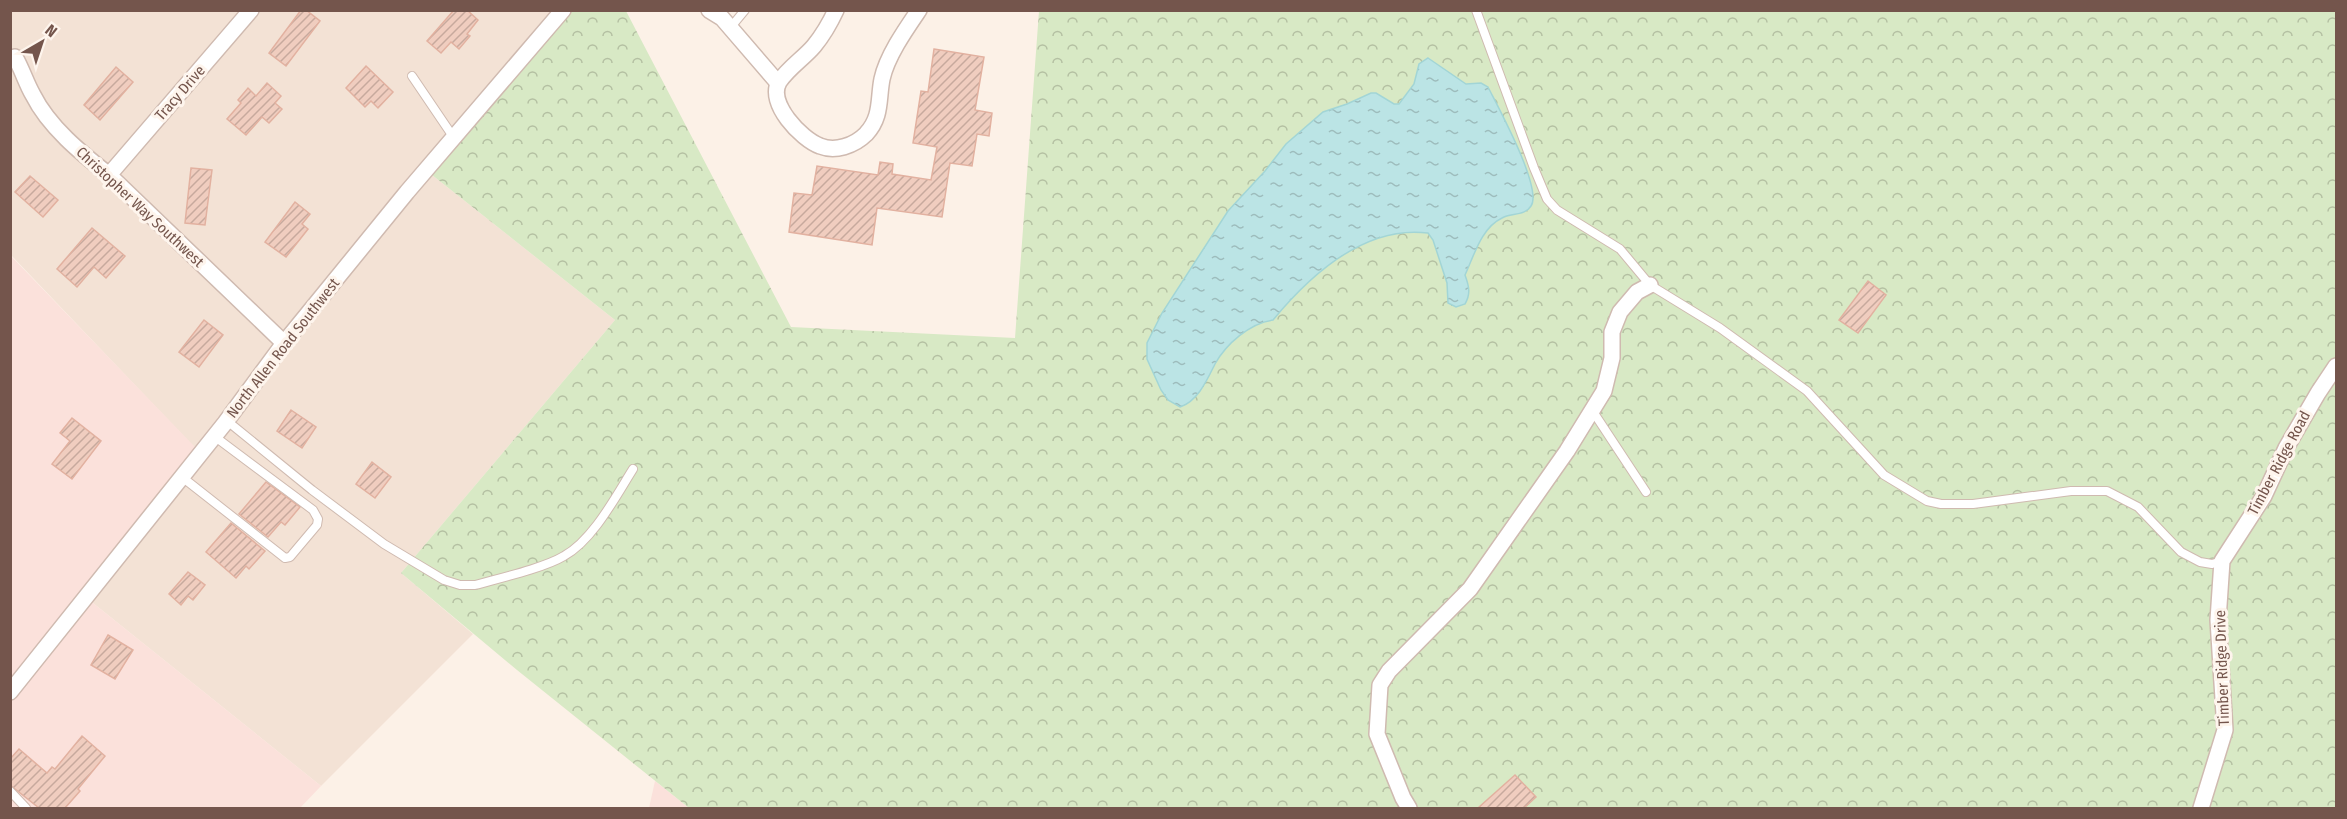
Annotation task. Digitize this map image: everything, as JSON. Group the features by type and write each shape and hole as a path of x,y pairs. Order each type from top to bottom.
{"street":[{"name":"Tracy Drive","path":"109,175 251,10"},
{"name":"North Allen Road Southwest","path":"10,692 182,477 284,343 563,10"},
{"path":"708,10 722,18 778,83"},
{"path":"836,10 815,45 778,83 777,94 788,122 819,146 836,149 857,142 874,123 880,104 882,77 919,10"},
{"name":"Christopher Way Southwest","path":"15,57 33,96 54,124 82,154 109,175 284,343"},
{"path":"1409,808 1377,734 1380,685 1389,671 1470,589 1567,451 1604,391 1612,358 1612,332 1620,312 1637,292 1650,285"},
{"name":"Timber Ridge Road","path":"2222,561 2264,496 2286,448 2318,393 2337,366"},
{"name":"Timber Ridge Drive","path":"2201,808 2225,730 2218,620 2222,561"}],"lane":[{"path":"730,28 745,10"},
{"path":"1476,10 1508,103 1547,199 1557,210 1620,249 1650,285 1720,328 1807,392 1884,475 1927,501 1941,504 1974,504 2071,491 2107,491 2138,507 2181,552 2200,562 2212,564 2222,561"},
{"path":"412,76 454,138"},
{"path":"1592,410 1646,492"},
{"path":"226,420 312,490 384,544 444,580 460,585 476,585 564,556 580,543 598,521 633,469"},
{"path":"182,477 285,558 290,557 317,525 318,519 313,510 214,436"},
{"path":"10,791 26,808"}],"shaded area":[{"path":"11,11 557,11 427,171 615,320 401,573 473,634 321,786 88,599 194,447 11,255"},
{"path":"10,255 195,447 88,599 321,786 300,808 11,808"},
{"path":"655,781 689,808 649,808"}],"green space":[{"path":"557,11 626,11 791,327 1015,338 1039,11 2336,11 2336,808 689,808 517,670 401,573 615,320 427,171"}],"water":[{"path":"1428,58 1466,84 1481,83 1488,87 1518,148 1531,183 1533,197 1531,206 1522,213 1502,218 1483,235 1465,275 1469,290 1465,304 1456,307 1448,303 1447,283 1433,240 1428,233 1405,233 1383,237 1341,256 1304,286 1273,320 1256,325 1232,342 1220,356 1192,400 1180,407 1168,400 1147,359 1147,343 1162,313 1228,211 1286,144 1323,112 1371,93 1376,93 1394,104 1399,104 1414,84 1419,64"}],"building":[{"path":"301,10 306,10 320,21 286,66 269,53"},
{"path":"454,10 467,10 478,20 467,34 470,36 459,49 451,42 441,53 427,41"},
{"path":"934,49 984,57 975,110 992,113 989,136 977,134 972,166 950,163 942,217 877,208 872,245 789,232 794,193 812,195 817,166 878,175 880,162 893,164 892,174 931,180 937,147 913,143 921,91 928,92"},
{"path":"366,66 393,92 378,108 371,101 365,107 346,88"},
{"path":"116,67 133,82 100,120 84,105"},
{"path":"267,83 281,96 275,103 282,109 269,123 262,117 246,135 227,119 241,103 238,100 248,88 256,96"},
{"path":"191,168 212,170 205,225 185,223"},
{"path":"30,176 58,200 43,217 15,192"},
{"path":"295,202 310,214 302,224 308,229 286,257 265,242"},
{"path":"92,228 125,256 106,278 94,267 77,287 57,269"},
{"path":"1868,281 1886,295 1858,333 1839,320"},
{"path":"204,320 223,335 199,367 179,352"},
{"path":"291,410 316,427 302,448 277,431"},
{"path":"72,418 101,441 72,479 52,464 70,441 60,433"},
{"path":"372,462 391,477 375,498 356,484"},
{"path":"266,482 300,507 285,525 281,522 268,537 239,514"},
{"path":"231,523 265,551 249,569 246,566 236,578 206,552"},
{"path":"188,572 205,585 193,600 188,596 181,605 169,594"},
{"path":"108,635 133,650 115,679 91,665"},
{"path":"82,736 105,756 65,808 39,808 10,785 10,759 19,749 47,773 52,767 55,769"},
{"path":"1515,775 1536,797 1524,808 1478,808"}]}
